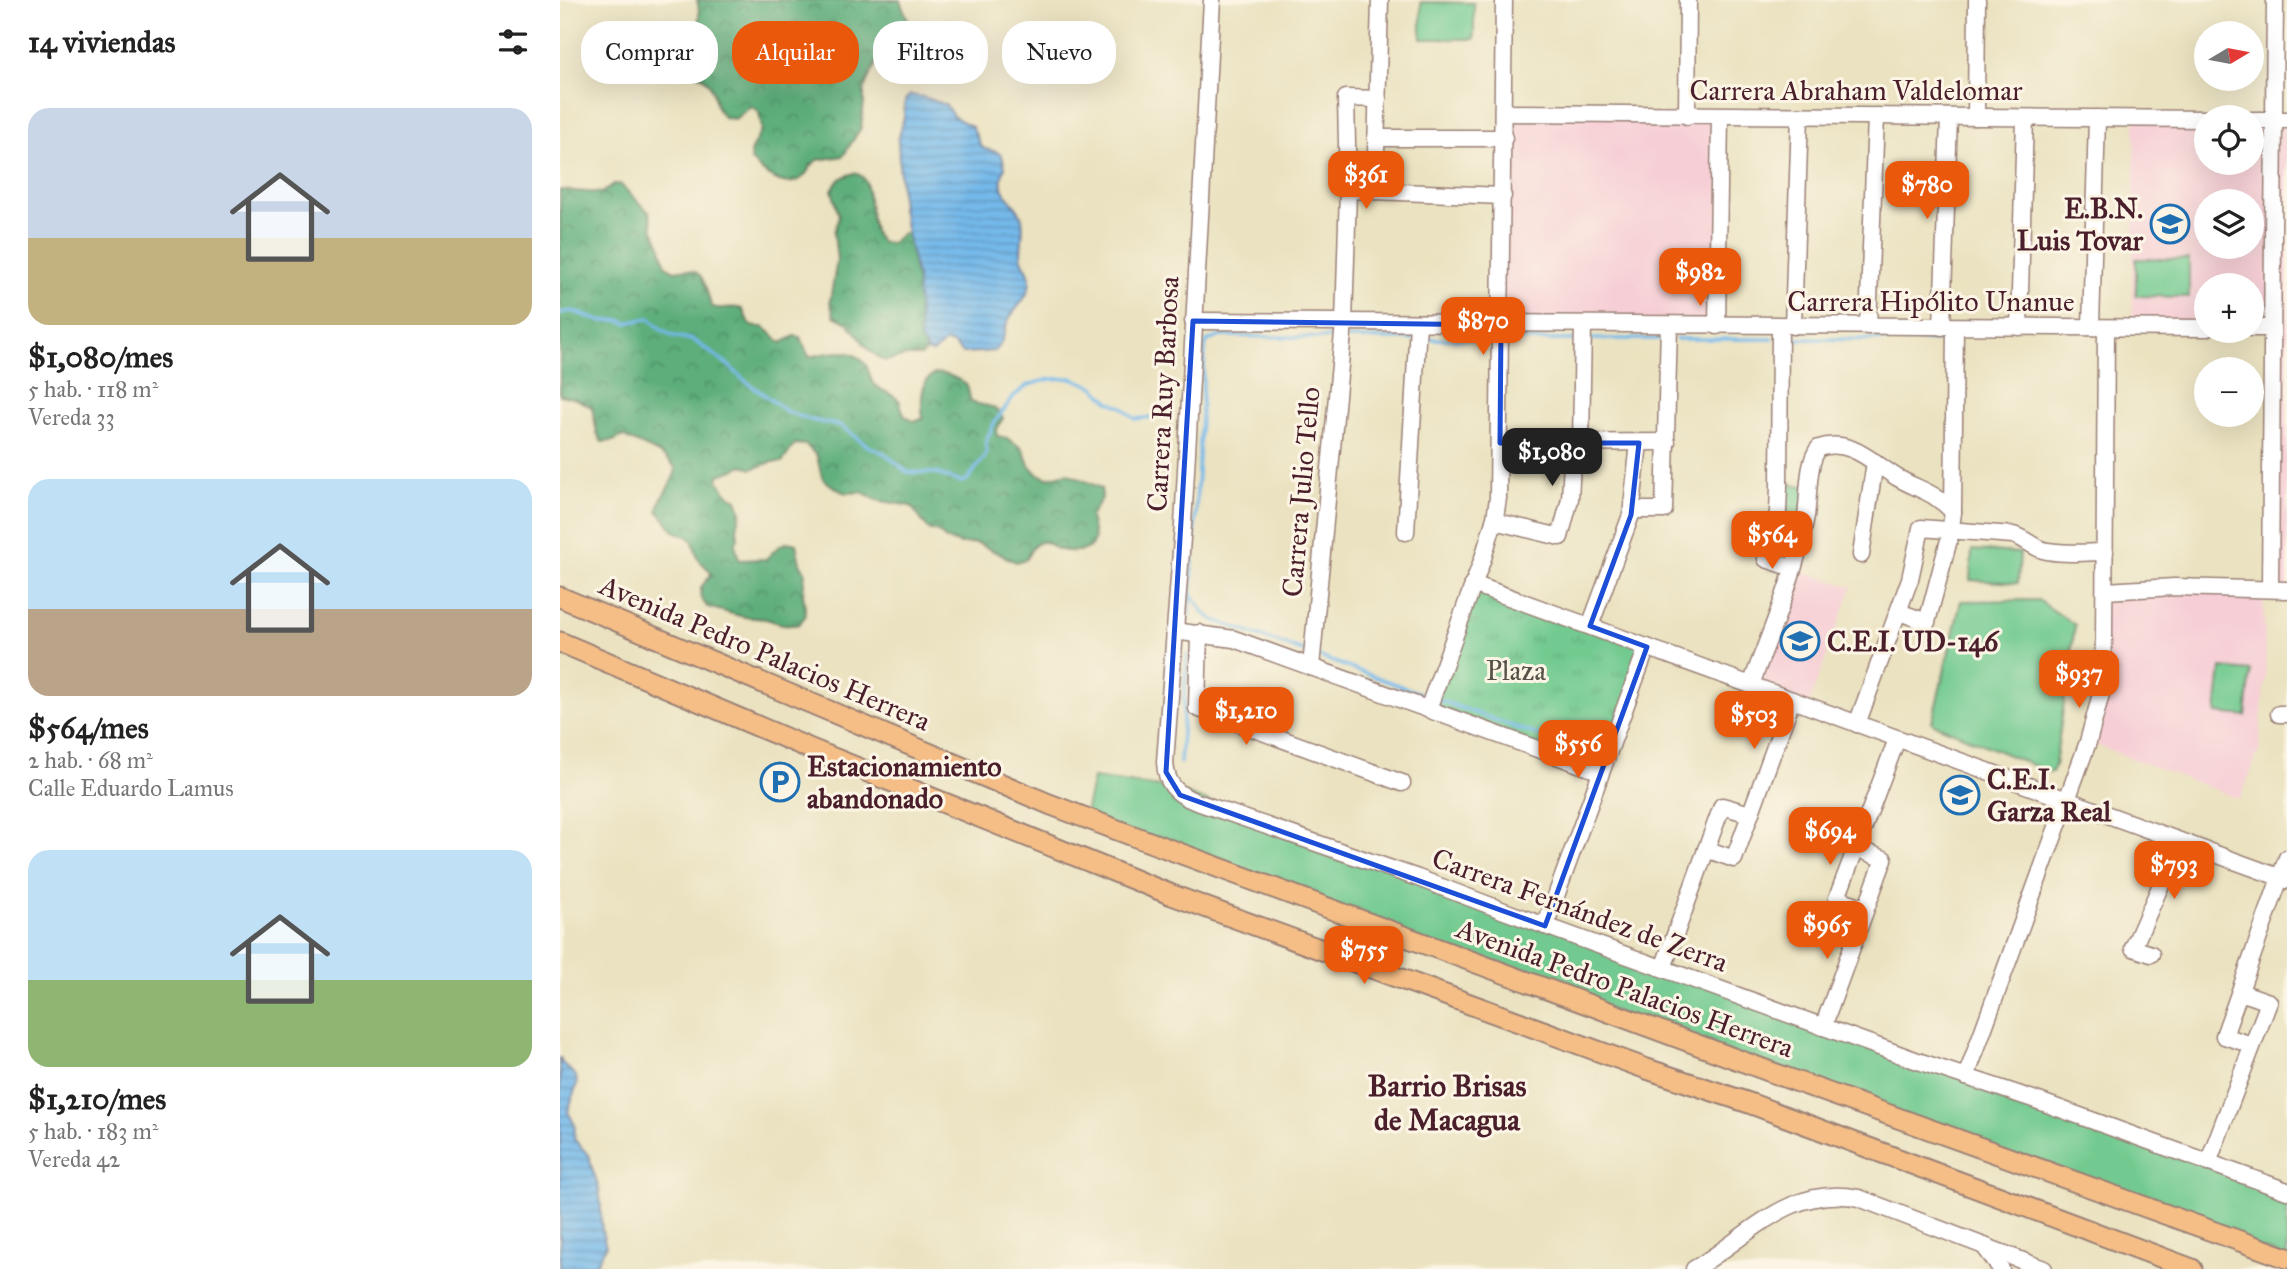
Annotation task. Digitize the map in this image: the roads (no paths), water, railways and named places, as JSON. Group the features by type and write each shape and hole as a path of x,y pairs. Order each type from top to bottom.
{"main road":[{"name":"Avenida Pedro Palacios Herrera","path":"560,597 1049,804 1140,839 2287,1258"},
{"path":"560,642 811,749 1172,895 1647,1069 1749,1103 2192,1269"}],"street":[{"name":"Carrera Ruy Barbosa","path":"1174,789 1166,772 1166,762 1212,0"},
{"path":"1375,191 1380,0"},
{"path":"1428,709 1494,521 1498,498 1504,0"},
{"path":"1687,116 1688,0"},
{"path":"1976,117 1977,0"},
{"path":"2270,589 2272,328 2280,120 2275,0"},
{"name":"Carrera Julio Tello","path":"1311,667 1344,323 1348,190 1346,98 1378,99"},
{"name":"Carrera Abraham Valdelomar","path":"1504,113 2194,119"},
{"path":"1717,326 1720,116"},
{"path":"1751,685 1793,568 1807,513 1796,459 1786,326 1800,116"},
{"path":"1868,326 1876,116"},
{"path":"1899,612 1927,622 1951,532 1949,117"},
{"path":"2019,327 2025,118"},
{"path":"1966,1077 2090,737 2102,690 2105,552 2097,118"},
{"path":"1376,138 1504,138"},
{"path":"1348,190 1503,196"},
{"name":"Carrera Hipólito Unanue","path":"1193,321 1344,323 1417,334 1501,324 1582,335 1669,326 2194,328"},
{"path":"1632,510 1664,510 1669,326"},
{"path":"2264,328 2272,328"},
{"path":"1406,532 1417,334"},
{"path":"1494,521 1560,537 1570,499 1577,443 1582,335"},
{"path":"1500,443 1667,442"},
{"path":"1590,626 1632,510 1639,443"},
{"path":"1793,568 1766,559 1777,512 1796,459 1819,448 1839,445 1853,449 1900,479 1936,496 1953,512"},
{"path":"1861,555 1875,462"},
{"path":"1857,724 1899,612 1921,528 2013,535 2042,550 2057,552 2105,552"},
{"path":"1473,584 2284,879"},
{"path":"2105,590 2174,587 2287,590"},
{"path":"1174,631 1234,639 1601,772"},
{"path":"1199,633 1197,708 1402,783"},
{"path":"1545,926 1647,647"},
{"path":"1706,849 1734,859 1792,700"},
{"path":"1866,908 1838,898 1897,738"},
{"name":"Carrera Fernández de Zerra","path":"1174,789 1187,798 1418,878 1823,1027 2287,1191"},
{"path":"1662,968 1722,806 1750,814"},
{"path":"2151,954 2133,948 2163,880 2176,840"},
{"path":"1823,1027 1884,859 1856,849"},
{"path":"2252,1045 2224,1036 2284,879 2287,858"},
{"path":"2208,1163 2269,1002 2240,992"},
{"path":"1694,1269 1780,1210 1823,1196 1847,1195 2043,1269"},
{"path":"1983,1245 2001,1269"}],"water":[{"path":"910,95 946,105 953,116 972,127 981,146 1002,156 1005,167 1002,176 1003,189 1022,219 1021,258 1029,272 1030,285 1010,317 1002,341 995,351 963,353 953,344 946,342 933,353 927,351 920,339 917,279 902,209 898,141 905,100"},
{"path":"560,1057 562,1063 576,1076 577,1083 568,1112 575,1125 574,1139 590,1157 599,1189 602,1231 606,1246 595,1266 596,1269 560,1269"}],"waterway":[{"path":"560,313 572,311 601,321 619,320 627,323 649,318 673,336 693,340 788,412 841,426 868,446 884,453 907,472 935,473 961,482 967,480 986,455 986,441 994,423 1014,396 1028,385 1050,379 1072,378 1094,387 1135,419 1153,417"},
{"path":"1190,614 1207,341 1221,336 1333,338"},
{"path":"1348,338 1413,339"},
{"path":"1421,339 1489,340"},
{"path":"1589,339 1660,339"},
{"path":"1676,339 1772,339"},
{"path":"1791,339 1948,340"},
{"path":"1516,340 1577,340"},
{"path":"1191,593 1204,613 1214,620 1303,651"},
{"path":"1180,763 1187,654"},
{"path":"1320,657 1420,693"},
{"path":"1439,700 1591,754"}],"place":[{"name":"E.B.N. Luis Tovar","path":"2170,224"},
{"name":"C.E.I. UD-146","path":"1800,641"},
{"name":"Estacionamiento abandonado","path":"780,782"},
{"name":"C.E.I. Garza Real","path":"1960,795"}],"district":[{"name":"Barrio Brisas de Macagua","path":"1447,1103"}],"park label":[{"name":"Plaza","path":"1516,670"}]}
